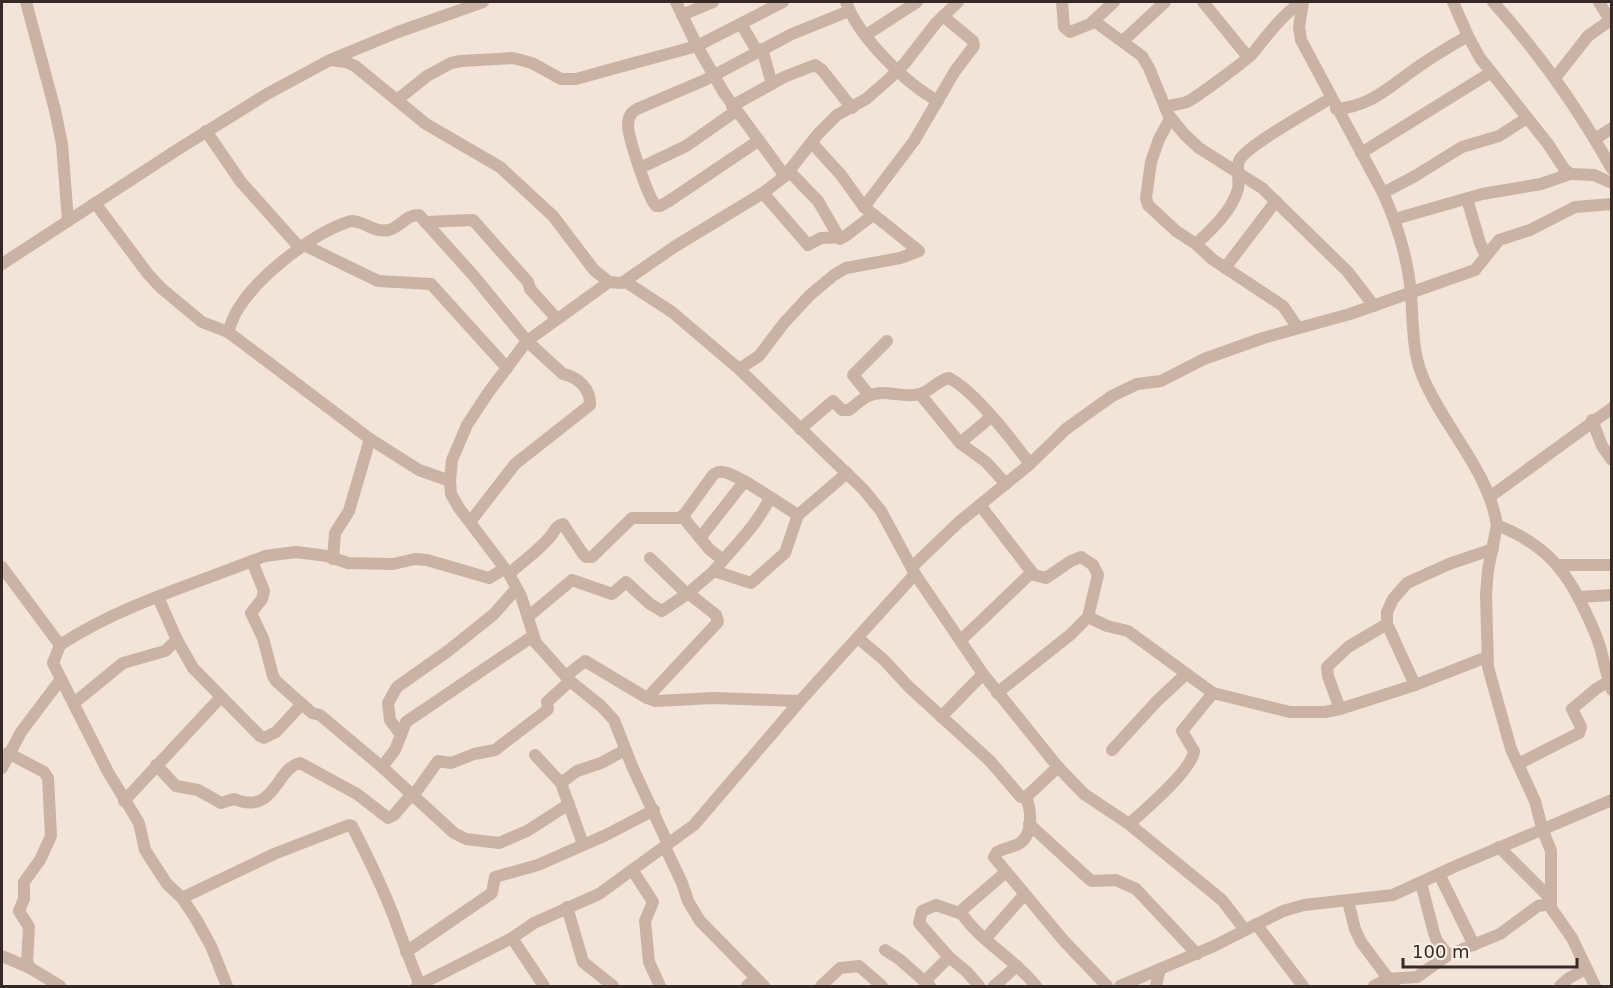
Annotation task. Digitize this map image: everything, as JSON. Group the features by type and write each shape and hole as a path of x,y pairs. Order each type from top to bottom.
{"street":[{"path":"26,2 62,144 68,221"},
{"path":"2,264 267,94 330,60 398,32 483,2"},
{"path":"676,2 713,76 734,108 758,141 787,174 818,201 840,239"},
{"path":"682,15 713,2"},
{"path":"397,100 427,76 451,63 461,61 513,58 532,63 561,79 576,79 697,46 783,2"},
{"path":"866,35 917,2"},
{"path":"626,282 674,247 764,193 787,174 818,134 837,115 866,99 897,71 943,16 958,2"},
{"path":"1062,2 1064,27 1069,32 1085,27 1114,2"},
{"path":"1123,40 1165,2"},
{"path":"1203,2 1248,57"},
{"path":"1165,107 1188,101 1248,57 1293,8 1303,2"},
{"path":"1303,2 1300,36 1395,219 1406,258 1411,291 1414,343 1421,373 1432,396 1491,496 1497,525 1488,570 1486,595 1488,667 1504,731 1535,801 1552,858 1550,901 1554,914 1572,938 1595,987"},
{"path":"1454,2 1468,36 1490,73 1570,174"},
{"path":"1493,2 1535,50 1555,78 1586,122 1611,169"},
{"path":"1555,78 1588,36 1611,20 1599,2"},
{"path":"758,141 660,206 653,204 640,168 628,123 633,112 713,76 848,4 866,35 897,71 917,88 938,101"},
{"path":"764,193 808,245 821,238 840,239 850,234 914,141 955,71 974,45 970,38 943,16"},
{"path":"1094,21 1123,40 1143,59 1170,119 1199,148 1239,172 1276,201 1348,272 1374,306"},
{"path":"741,24 759,50 772,84"},
{"path":"1196,244 1214,226 1233,200 1237,190 1240,160 1251,149 1334,103 1353,107 1371,100 1429,59 1468,36"},
{"path":"330,60 355,66 426,124 488,159 513,178 553,216 585,260 609,282"},
{"path":"640,168 686,146 734,108 772,84 815,65 822,70 852,108"},
{"path":"1361,153 1490,73"},
{"path":"1383,193 1406,182 1462,147 1498,136 1527,118"},
{"path":"1170,119 1154,149 1148,173 1146,201 1152,210 1176,231 1196,244 1204,253 1283,306 1298,328"},
{"path":"1595,139 1611,128"},
{"path":"206,131 241,182 302,246 378,280 431,284 507,368"},
{"path":"739,369 759,356 784,323 816,289 834,275 846,268 900,258 918,252 916,247 868,211 841,175 812,143"},
{"path":"1395,219 1443,204 1482,194 1541,184 1570,174 1594,175 1611,183"},
{"path":"1467,199 1486,256"},
{"path":"1225,268 1276,201"},
{"path":"95,203 160,288 202,322 228,332 370,439 419,470 450,481"},
{"path":"182,898 274,854 349,825 352,826 366,854 398,928 418,986 436,978 512,938 534,922 599,894 694,825 800,701 858,638 914,570 980,505 1030,464 1066,429 1112,396 1137,384 1161,381 1204,359 1374,306 1475,270 1499,240 1530,230 1568,209 1611,204"},
{"path":"228,332 240,306 250,293 302,246 351,221 379,231 394,228 411,215 419,215 527,341 563,374 571,376 582,384 588,392 590,405 514,464 470,522"},
{"path":"425,222 473,220 528,282 530,290 557,319"},
{"path":"536,643 529,616 516,589 451,494 452,460 467,425 527,341 609,282 626,282 672,312 739,369 847,473 881,511 914,570 983,674 1058,767 1084,794 1129,824 1222,900 1251,927 1303,987"},
{"path":"869,395 853,375 886,341"},
{"path":"800,429 831,402 835,402 842,410 849,410 869,395 920,394 949,378 992,417 1030,464"},
{"path":"920,394 960,443 986,462 1006,484"},
{"path":"1491,496 1611,408"},
{"path":"960,443 992,417"},
{"path":"1592,420 1602,446 1611,460"},
{"path":"333,559 335,532 349,511 370,439"},
{"path":"227,987 211,946 182,898 166,884 145,850 139,823 124,801 53,663 60,645 104,619 265,556 296,552 322,555 348,563 393,564 427,560 489,578 506,572 542,545 551,536 556,526 563,524 583,555 592,557 632,518 674,519 682,516 713,475 723,471 798,515"},
{"path":"714,571 751,583 785,553 798,515 847,473"},
{"path":"699,538 744,482"},
{"path":"529,616 572,580 611,594 626,582 650,604 662,611 688,594 714,571 745,537 760,517 770,498"},
{"path":"980,505 1031,573 1041,579 1081,557 1093,564 1098,575 1088,616 1070,635 997,693"},
{"path":"682,516 699,538 723,560"},
{"path":"1497,525 1536,544 1558,565 1579,597 1597,639 1610,686 1598,687 1572,709 1581,728 1579,733 1518,764"},
{"path":"1415,685 1387,624 1387,612 1393,599 1407,582 1493,549"},
{"path":"647,698 718,622 716,615 688,594 650,558"},
{"path":"252,561 264,596 251,614 263,638 273,676 312,713 320,715 460,837 496,843 527,831 569,804"},
{"path":"1558,565 1611,565"},
{"path":"2,567 60,645"},
{"path":"961,640 1031,573"},
{"path":"401,735 390,720 388,703 397,687 448,651 494,614 516,589"},
{"path":"1579,597 1611,595"},
{"path":"158,597 177,640 193,668 256,733 264,738 276,732 302,704"},
{"path":"1088,616 1107,626 1128,632 1213,693 1290,712 1340,710 1415,685 1487,657"},
{"path":"1340,710 1327,667 1348,647 1387,624"},
{"path":"382,767 395,750 406,723 530,638 614,720 625,750 654,810 688,901 700,921 756,984"},
{"path":"858,638 990,761 1021,797 1026,797"},
{"path":"74,704 123,663 165,651 177,640"},
{"path":"156,765 176,786 198,790 221,802 234,799 242,803 251,802 270,794 293,765 300,763 357,794 388,818 394,815 412,795 438,761 452,762 495,750 546,711 547,702 585,660 647,698 665,701 714,698 800,701"},
{"path":"941,717 983,674"},
{"path":"1112,750 1157,701 1186,674"},
{"path":"2,768 8,753 31,718 62,679"},
{"path":"1129,824 1164,792 1192,758 1194,751 1182,731 1213,693"},
{"path":"124,801 220,698"},
{"path":"561,783 577,771 601,763 625,750"},
{"path":"8,753 44,772 48,778 51,836 40,860 24,882 24,899 19,910 29,927 27,962 30,968"},
{"path":"534,755 561,783 583,844"},
{"path":"1026,797 1058,767"},
{"path":"1026,797 1030,807 1027,833 1020,844 997,852 994,857 1024,895 1107,987"},
{"path":"1120,987 1197,954 1293,908 1393,896 1498,847 1611,800"},
{"path":"406,952 492,893 495,877 538,865 606,835 654,810"},
{"path":"1029,824 1089,879 1116,880 1136,890 1197,954"},
{"path":"1498,847 1550,901"},
{"path":"633,871 653,902 645,921 649,962 660,987"},
{"path":"962,914 963,909 1006,872"},
{"path":"1439,874 1474,945"},
{"path":"1421,883 1435,937 1448,956"},
{"path":"986,939 1024,895"},
{"path":"1348,901 1361,942 1390,983"},
{"path":"1374,987 1417,977 1448,956 1500,934 1538,906 1550,901"},
{"path":"979,987 919,923 922,911 936,905 962,914 1036,987"},
{"path":"567,907 583,962 613,987"},
{"path":"512,938 542,986"},
{"path":"885,950 928,985 949,957"},
{"path":"2,956 30,968 60,987"},
{"path":"821,987 840,968 858,966 882,987"},
{"path":"994,987 1017,966"},
{"path":"1156,987 1160,969"},
{"path":"1560,987 1569,978 1586,969"}]}
